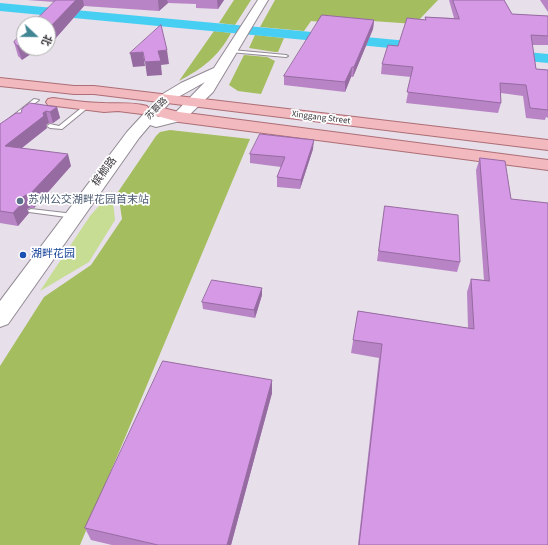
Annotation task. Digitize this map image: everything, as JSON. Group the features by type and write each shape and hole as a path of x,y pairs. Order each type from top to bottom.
{"main road":[{"path":"191,107 208,89 264,0"},
{"name":"苏慕路","path":"142,125 166,98 220,70"},
{"name":"Xinggang Street","path":"0,76 79,85 94,90"},
{"name":"Xinggang Street","path":"0,82 166,98 191,107 369,129 548,155"},
{"path":"0,89 110,103 118,107"},
{"path":"0,95 104,108 118,107 155,111 191,107 548,136"},
{"path":"191,107 548,166"},
{"name":"苏慕路","path":"142,125 191,107"},
{"name":"槟榔路","path":"0,318 133,135 142,125"},
{"name":"Xinggang Street","path":"369,129 548,145"}],"lane":[{"path":"232,51 286,56"},
{"path":"22,122 10,121 36,100"},
{"path":"50,126 60,128 87,106"},
{"path":"31,211 74,216"}],"green space":[{"path":"234,0 251,0 235,25 219,23"},
{"path":"275,0 438,0 415,24 358,20 356,25 311,21 304,31 260,27"},
{"path":"214,31 231,33 221,49 209,61 179,81"},
{"path":"255,35 284,38 278,52 275,52 249,48"},
{"path":"244,55 267,57 275,61 261,94 238,91 229,85"},
{"path":"170,130 250,139 80,545 0,545 0,366 44,297 91,265 122,219 118,192 156,136 160,132"},
{"path":"112,191 115,220 89,262 40,291 90,216"}],"water":[{"path":"0,3 548,54 548,63 56,16 0,11"}],"building":[{"path":"56,0 76,0 56,21 56,16 40,16"},
{"path":"453,0 504,0 512,14 548,16 548,36 531,35 536,69 548,70 548,110 530,108 526,85 500,83 501,103 407,92 413,67 382,64 388,45 398,46 407,18 426,20 425,17 459,19"},
{"path":"322,15 374,20 354,67 352,67 345,82 284,76"},
{"path":"161,25 167,50 158,51 161,61 145,62 143,52 130,53"},
{"path":"30,103 57,107 50,112 46,111 43,113 44,116 5,146 68,154 29,195 21,198 24,201 13,213 0,211 0,124 16,113 21,113 22,109"},
{"path":"260,134 314,140 301,180 277,177 285,157 250,154"},
{"path":"480,158 505,161 511,199 548,203 548,545 359,545 382,344 353,340 358,311 474,329 471,279 489,281"},
{"path":"385,206 458,215 460,262 379,251"},
{"path":"212,280 262,288 254,310 202,302"},
{"path":"163,361 272,380 227,545 158,545 85,528"}],"place":[{"name":"苏州公交湖畔花园首末站","path":"20,201"},
{"name":"湖畔花园","path":"23,255"}]}
